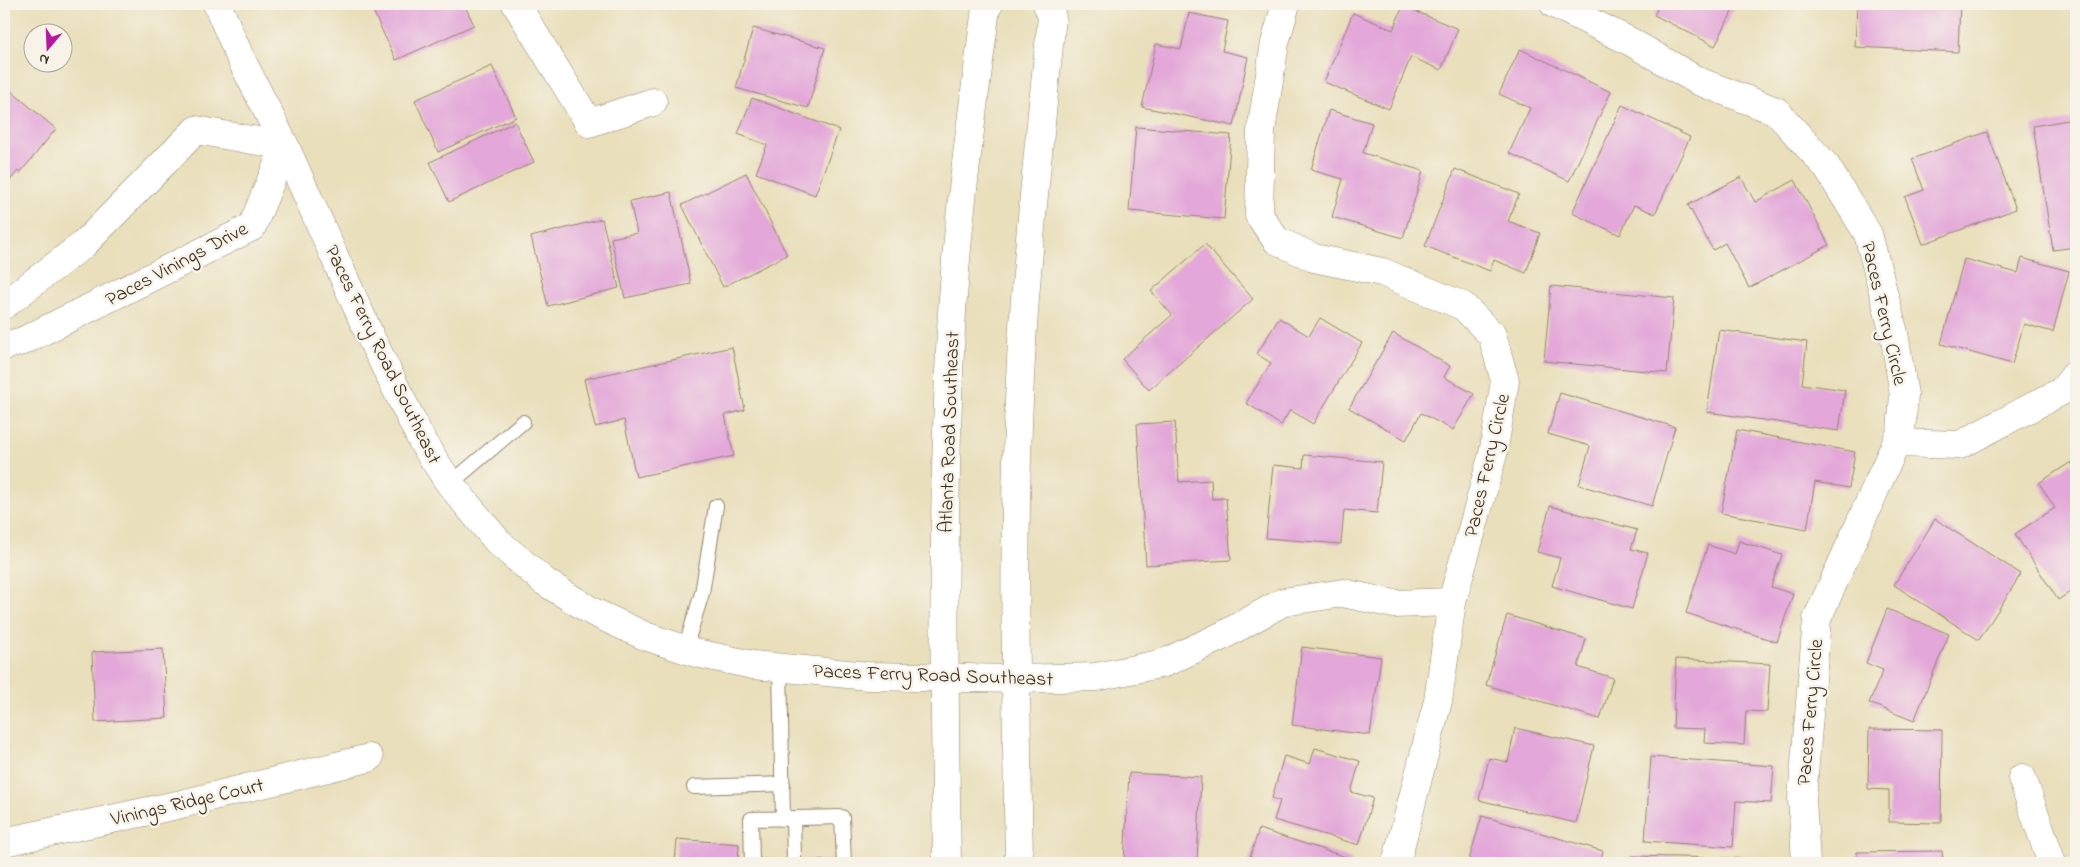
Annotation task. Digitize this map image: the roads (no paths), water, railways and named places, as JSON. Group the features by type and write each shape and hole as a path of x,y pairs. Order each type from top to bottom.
{"street":[{"name":"Paces Ferry Road Southeast","path":"217,4 240,57 285,146 371,338 423,443 450,484 498,542 545,582 594,612 645,636 685,649 753,665 868,676 1015,679 1096,678 1164,663 1224,635 1283,602 1343,593 1394,604 1452,602"},
{"path":"516,4 589,123 653,102"},
{"name":"Atlanta Road Southeast","path":"947,863 945,521 951,328 963,180 986,8 989,4"},
{"path":"1019,863 1015,679 1016,521 1023,328 1035,180 1052,18 1047,4"},
{"name":"Paces Ferry Circle","path":"1286,4 1275,43 1260,131 1259,215 1276,240 1314,258 1382,272 1463,306 1492,335 1505,381 1493,454 1452,602 1438,700 1396,863"},
{"name":"Paces Ferry Circle","path":"1554,4 1631,42 1698,82 1776,111 1826,166 1868,234 1894,333 1904,395 1901,432 1817,619 1802,799 1806,863"},
{"path":"4,305 84,244 196,130 285,146"},
{"name":"Paces Vinings Drive","path":"4,346 23,341 252,227 285,146"},
{"path":"1896,443 1960,445 2062,391 2076,374"},
{"name":"Vinings Ridge Court","path":"4,842 177,805 369,758"},
{"path":"2022,778 2052,863"}],"lane":[{"path":"450,484 523,422"},
{"path":"685,649 702,593 716,506"},
{"path":"780,668 783,784 794,860"},
{"path":"694,787 783,784"},
{"path":"752,863 751,819 842,817 844,863"}]}
